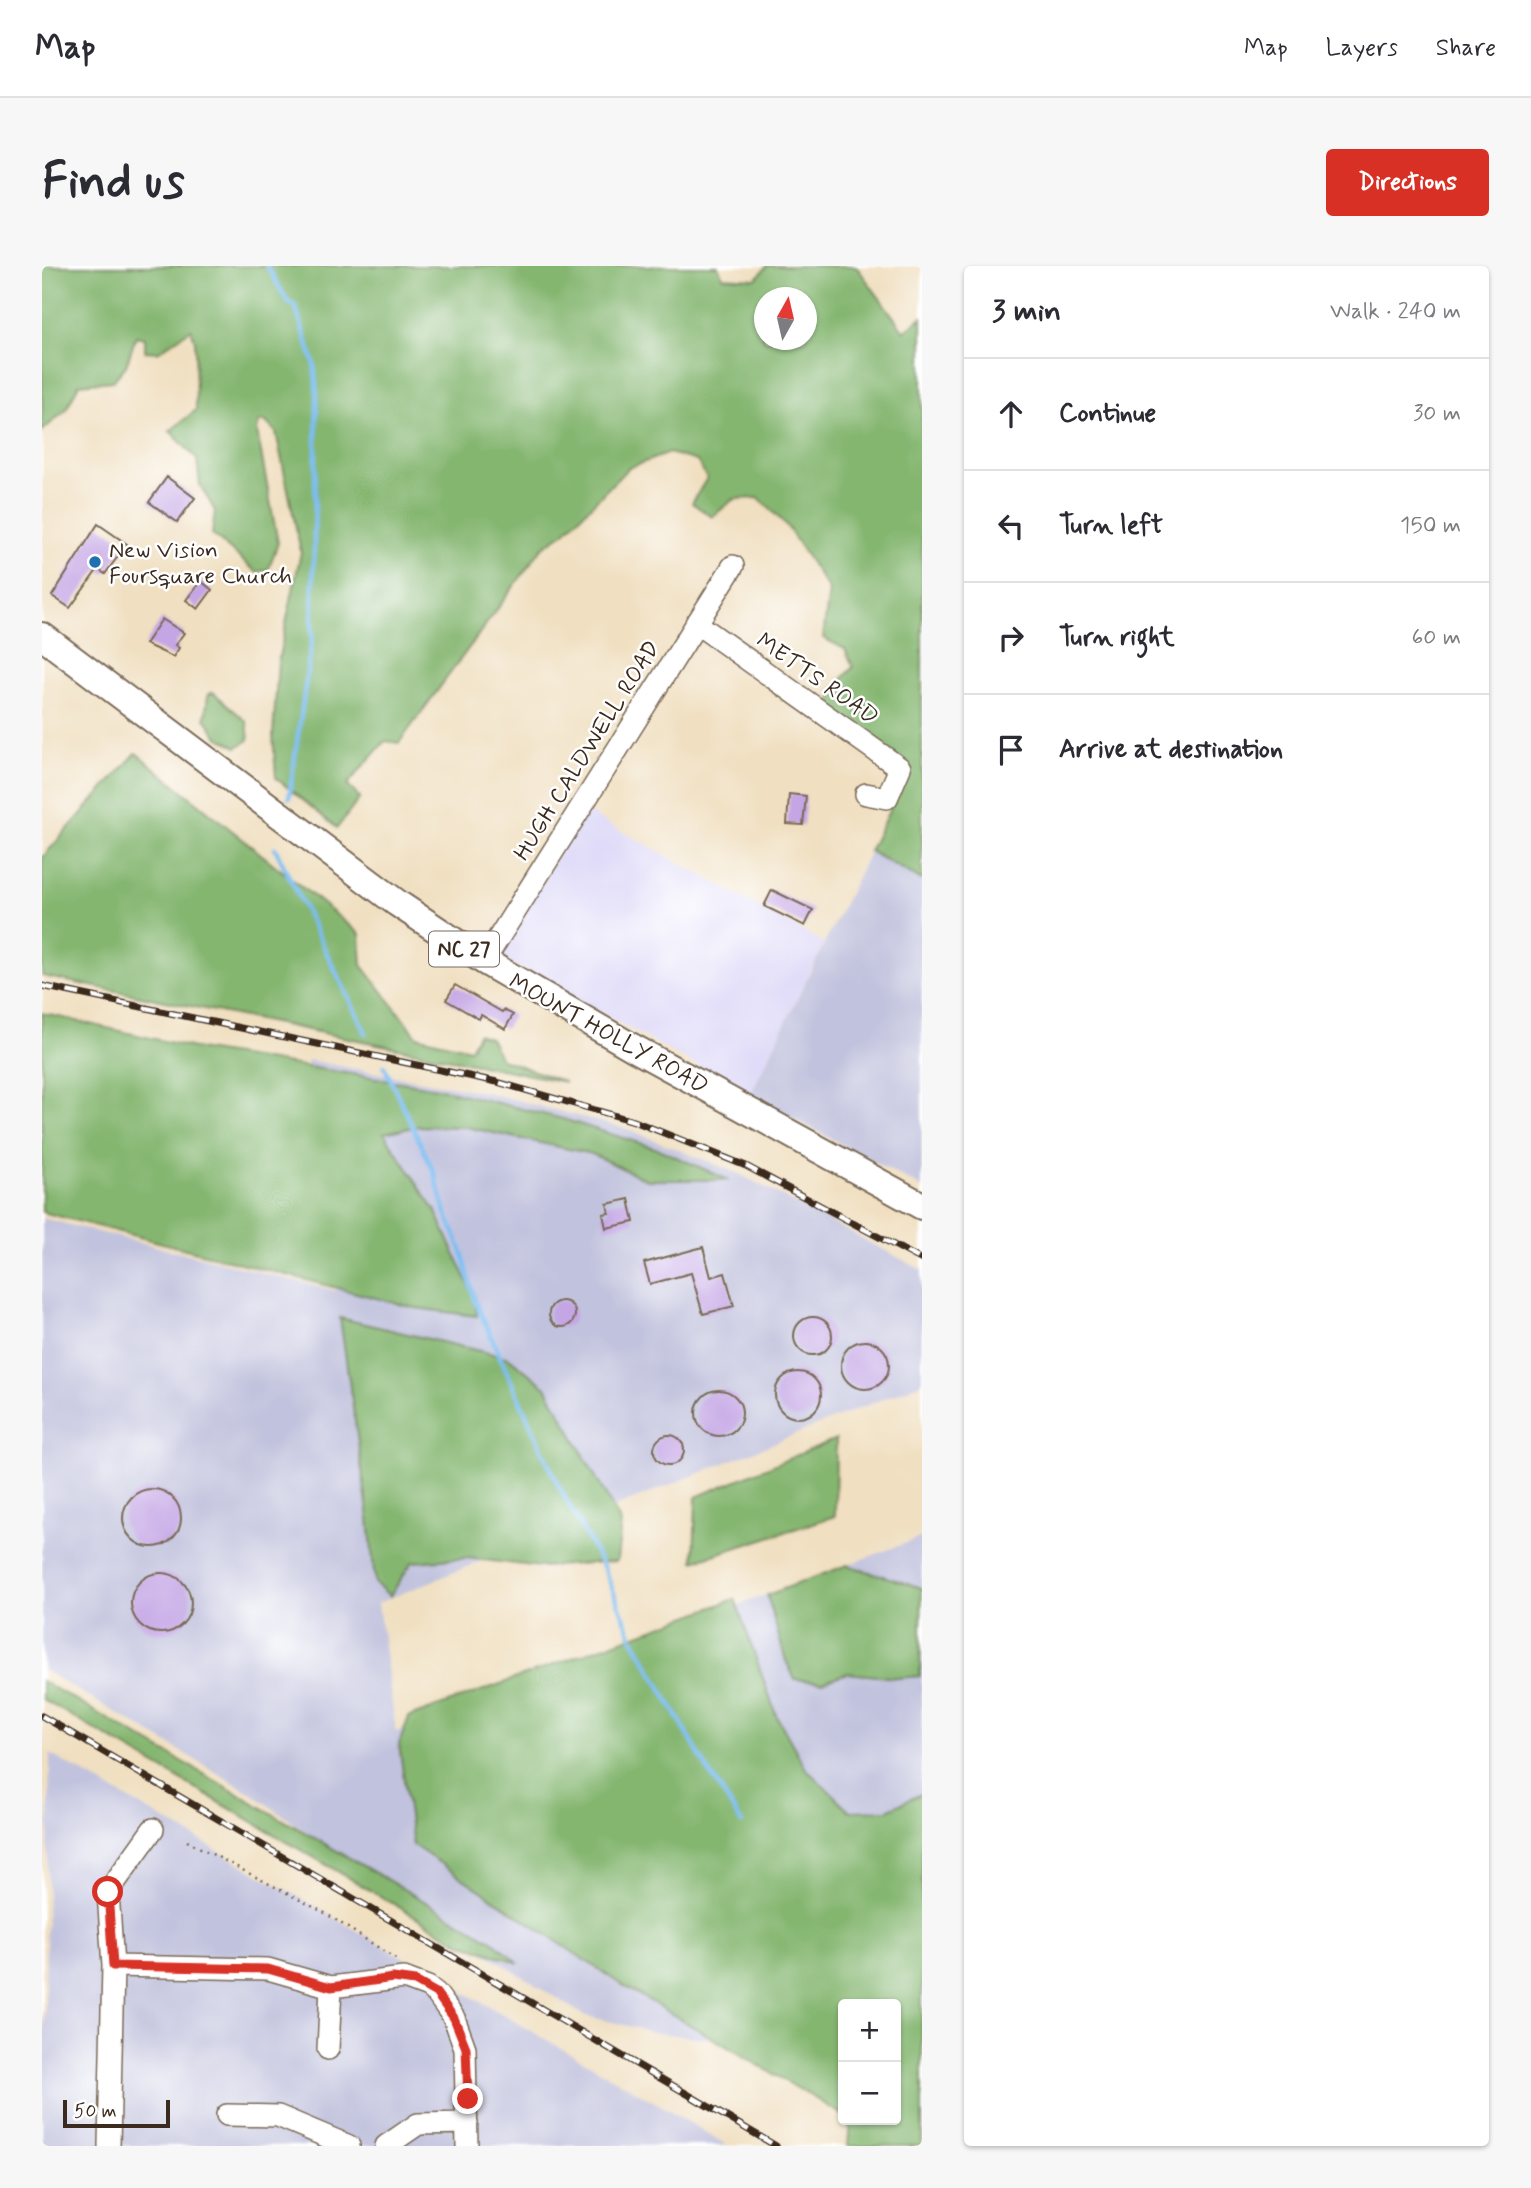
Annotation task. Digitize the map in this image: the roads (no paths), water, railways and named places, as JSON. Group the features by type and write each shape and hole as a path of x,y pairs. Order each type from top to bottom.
{"main road":[{"name":"MOUNT HOLLY ROAD","path":"42,636 397,903 484,961 632,1047 922,1206"}],"street":[{"name":"HUGH CALDWELL ROAD","path":"484,961 733,566"},
{"name":"METTS ROAD","path":"696,623 900,768 887,797 866,794"},
{"path":"108,2146 113,1966 108,1892 153,1829"},
{"path":"113,1966 268,1969 331,1987 404,1978 436,1993 454,2018 466,2048 467,2146"},
{"path":"328,2049 331,1987"},
{"path":"227,2115 278,2116 349,2146"},
{"path":"386,2146 418,2124 467,2123"}],"waterway":[{"path":"267,266 288,302 295,306 314,363 317,395 312,639 289,798"},
{"path":"275,848 366,1033"},
{"path":"384,1066 434,1172 446,1213 463,1255 475,1301 558,1485 604,1568 632,1637 705,1765 742,1823"}],"railway":[{"path":"42,986 497,1082 634,1121 746,1166 922,1260"},
{"path":"42,1716 776,2146"}],"place":[{"name":"New Vision Foursquare Church","path":"95,562"}]}
